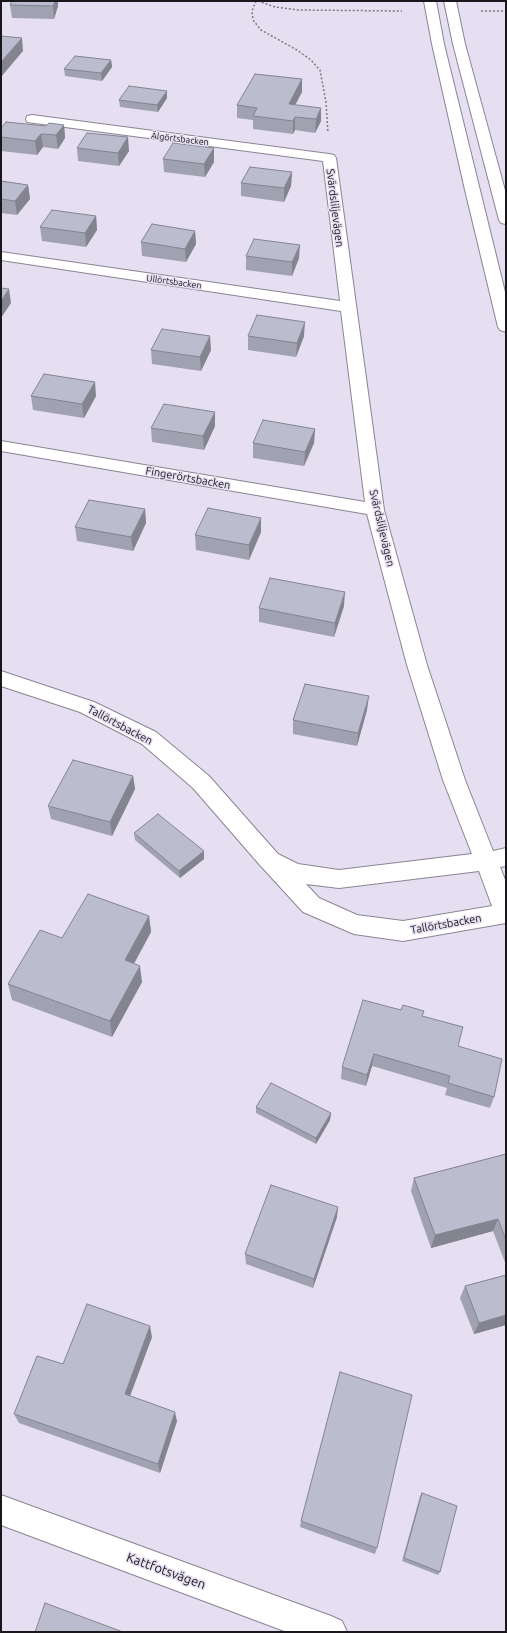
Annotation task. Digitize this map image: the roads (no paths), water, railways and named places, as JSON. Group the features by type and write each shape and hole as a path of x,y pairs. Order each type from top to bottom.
{"main road":[{"path":"430,1 435,31 472,190 506,327"},
{"path":"450,1 459,44 506,220"},
{"name":"Älgörtsbacken","path":"32,119 329,158"},
{"name":"Svärdsliljevägen","path":"329,158 375,510 417,665 454,780 497,859 506,912"},
{"name":"Ullörtsbacken","path":"1,256 348,307"},
{"name":"Fingerörtsbacken","path":"1,446 375,510"},
{"name":"Tallörtsbacken","path":"1,678 87,707 149,738 201,782 266,858 311,905 354,924 403,931 506,912"},
{"name":"Tallörtsbacken","path":"266,858 294,873 339,879 497,859"},
{"name":"Kattfotsvägen","path":"1,1510 331,1632"}]}
